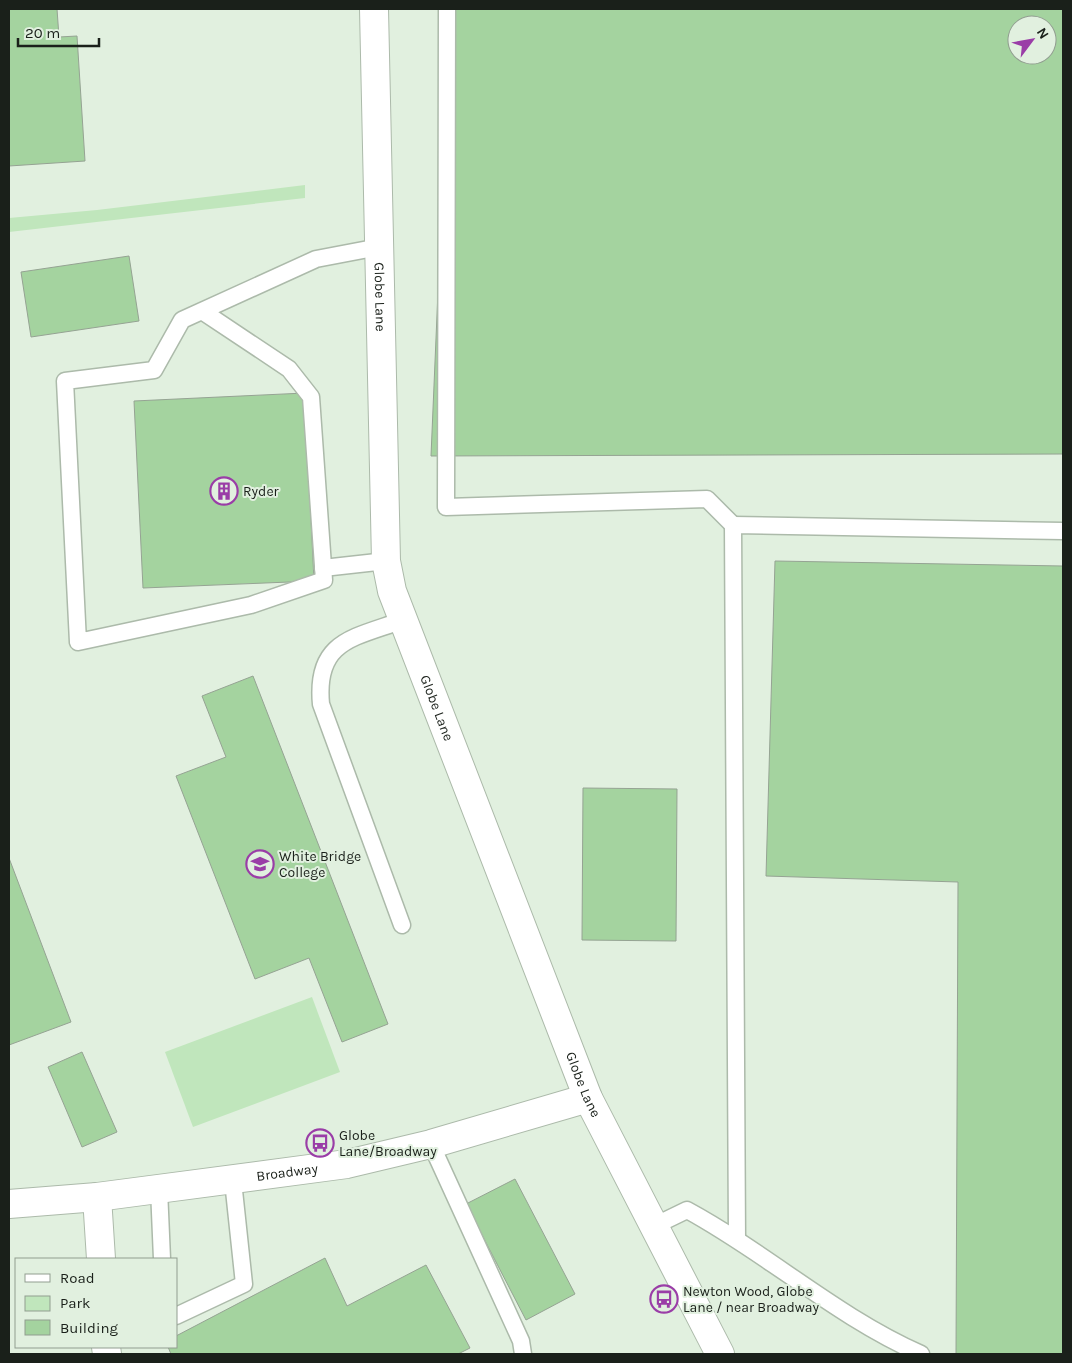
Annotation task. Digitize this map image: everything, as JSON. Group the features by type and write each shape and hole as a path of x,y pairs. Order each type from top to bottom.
{"street":[{"name":"Globe Lane","path":"374,9 386,561 392,591 588,1098 720,1354"},
{"name":"Broadway","path":"9,1204 97,1197 233,1181 347,1164 431,1144 588,1098"},
{"path":"97,1197 101,1258"}],"lane":[{"path":"447,9 446,507 707,499 733,525 1063,531"},
{"path":"202,311 289,368 311,397 324,580 251,605 78,642 65,381 154,370 182,320 316,259 379,247"},
{"path":"733,525 737,1239"},
{"path":"323,568 386,561"},
{"path":"402,925 321,704 319,684 323,668 331,653 344,642 403,620"},
{"path":"431,1144 521,1341 523,1354"},
{"path":"178,1315 244,1284 233,1181"},
{"path":"159,1189 162,1258"},
{"path":"654,1226 688,1210 737,1239 884,1338 920,1354"}],"green space":[{"path":"305,185 305,198 9,232 9,218 97,210"},
{"path":"312,997 340,1072 193,1127 165,1052"}],"building":[{"path":"9,9 57,9 59,37 77,36 85,161 9,166"},
{"path":"450,9 1063,9 1063,454 431,456"},
{"path":"129,256 139,321 31,337 21,272"},
{"name":"Ryder","path":"305,393 314,581 143,588 134,401"},
{"path":"775,561 1063,566 1063,1354 956,1354 958,882 766,876"},
{"path":"253,676 388,1024 342,1042 309,958 255,979 176,776 226,757 202,696"},
{"path":"583,788 677,789 676,941 582,940"},
{"path":"9,858 71,1022 9,1045"},
{"path":"82,1052 117,1132 82,1147 48,1067"},
{"path":"515,1179 575,1294 526,1320 466,1204"},
{"path":"325,1258 347,1306 426,1265 470,1348 458,1354 171,1354 168,1348 178,1348 178,1335"}],"place":[{"name":"Ryder","path":"224,491"},
{"name":"White Bridge College","path":"260,864"},
{"name":"Globe Lane/Broadway","path":"320,1143"},
{"name":"Newton Wood, Globe Lane / near Broadway","path":"664,1299"}]}
